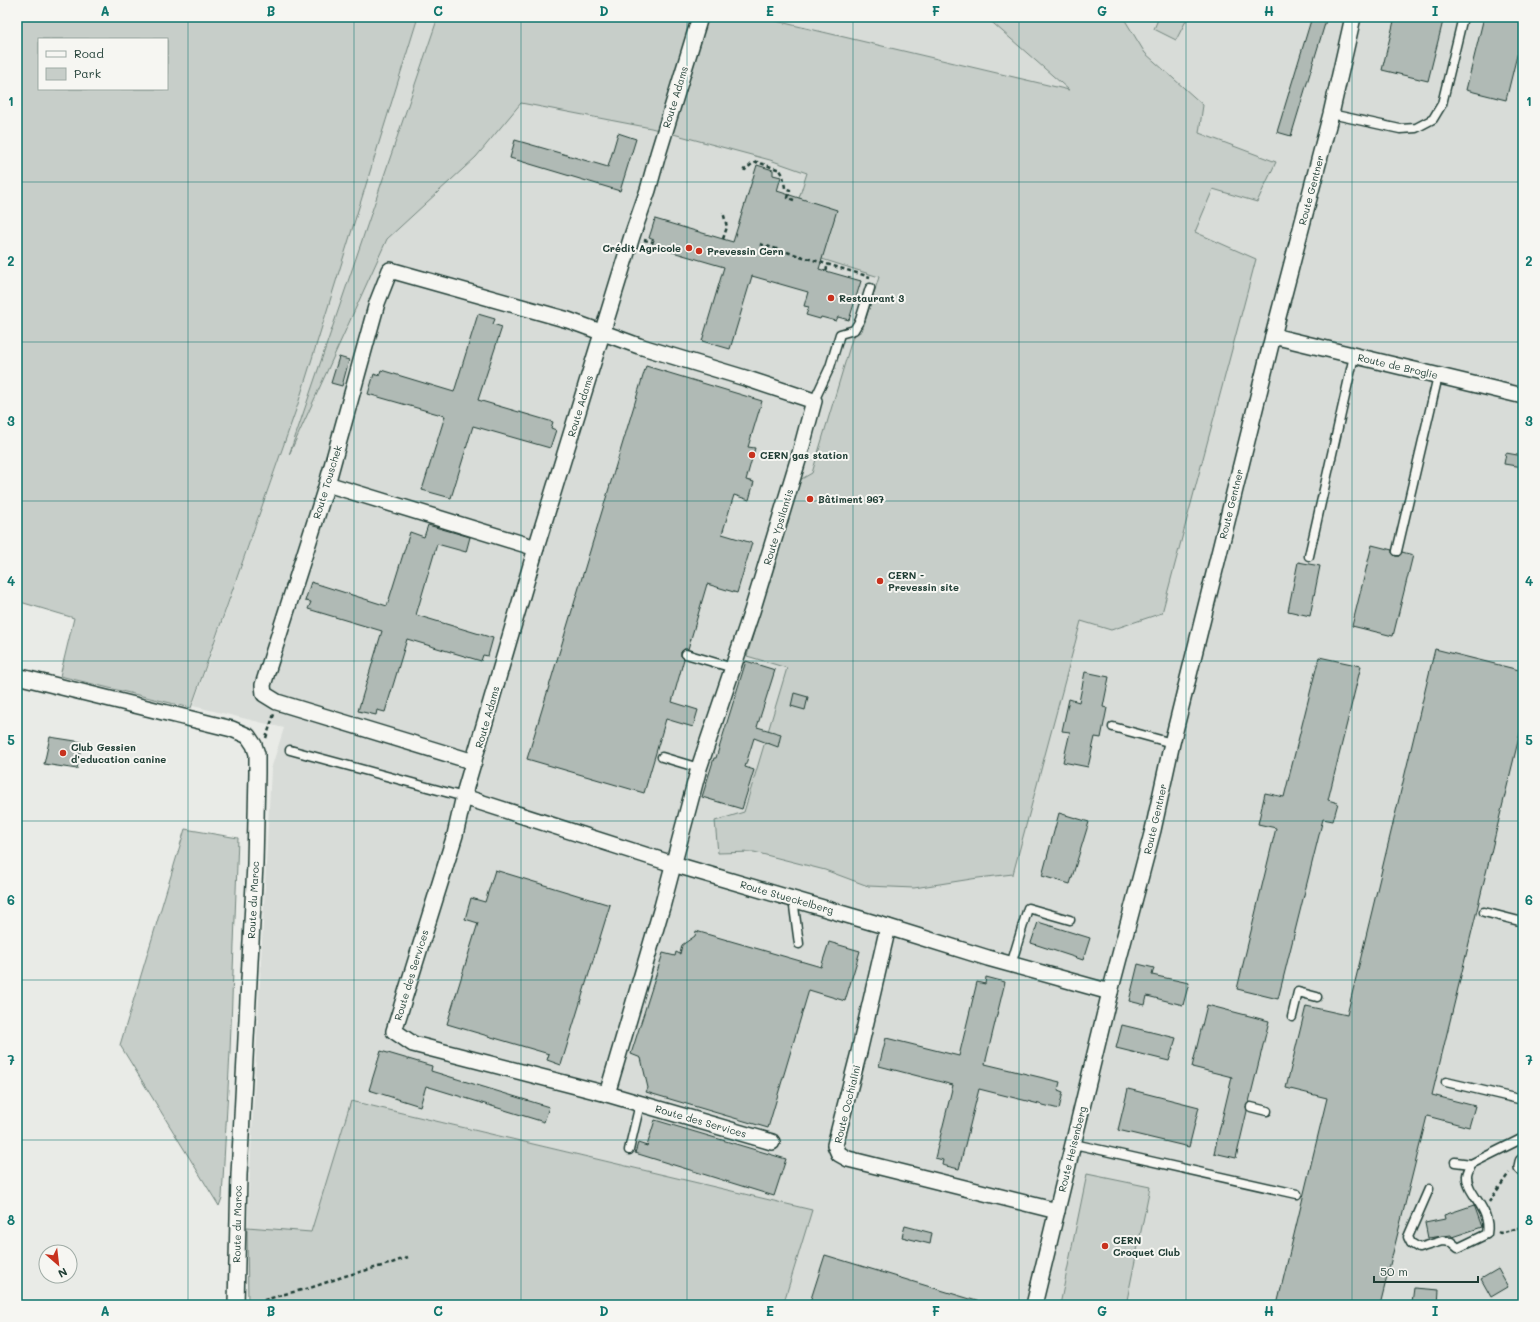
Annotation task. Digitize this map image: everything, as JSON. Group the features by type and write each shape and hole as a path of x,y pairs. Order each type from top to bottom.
{"street":[{"name":"Route Adams","path":"464,797 536,548 632,236 648,190 700,17"},
{"name":"Route Gentner","path":"1110,992 1153,830 1172,743 1273,336 1331,114 1353,17"},
{"name":"Route Touschek","path":"474,762 277,702 264,694 263,685 327,484 375,310 390,270 568,320 603,332"},
{"path":"603,332 639,346 745,378 814,401"},
{"name":"Route de Broglie","path":"1273,336 1523,396"},
{"name":"Route Ypsilantis","path":"673,864 699,768 733,668 800,457 814,401"},
{"path":"327,484 536,548"},
{"path":"17,676 232,729 248,736 254,745"},
{"name":"Route du Maroc","path":"236,1304 239,1174 255,857 257,773 254,745"},
{"name":"Route Stueckelberg","path":"464,797 673,864 1011,965 1110,992"},
{"name":"Route des Services","path":"464,797 455,835 394,1031 413,1044 607,1094 772,1142"},
{"path":"607,1094 662,907 673,864"},
{"name":"Route Occhialini","path":"888,927 859,1052 835,1145 839,1154 848,1160 1057,1211"},
{"name":"Route Heisenberg","path":"1034,1305 1110,992"}],"lane":[{"path":"1331,114 1400,129 1416,128 1433,119 1442,104 1463,17"},
{"path":"814,401 830,367 840,334 854,330 860,320 870,288"},
{"path":"1309,556 1354,356"},
{"path":"1397,551 1438,376"},
{"path":"686,654 733,668"},
{"path":"1113,727 1172,743"},
{"path":"290,750 464,797"},
{"path":"662,757 699,768"},
{"path":"793,899 799,944"},
{"path":"1011,965 1028,908 1070,920"},
{"path":"1484,912 1523,922"},
{"path":"1292,1017 1298,992 1317,997"},
{"path":"1446,1082 1523,1100"},
{"path":"630,1150 640,1104"},
{"path":"1251,1107 1267,1111"},
{"path":"1455,1162 1471,1164 1523,1138"},
{"path":"1074,1144 1297,1194"},
{"path":"1428,1189 1408,1238 1410,1243 1419,1248 1442,1241 1451,1242 1458,1248 1487,1234 1488,1227 1486,1217 1470,1187 1467,1176 1471,1164"}],"path":[{"path":"743,169 745,170 757,162 780,170 783,175 785,188 790,190 788,198 794,200"},
{"path":"723,212 727,227 723,239"},
{"path":"760,244 875,278 872,288 870,288"},
{"path":"826,271 828,264"},
{"path":"254,745 266,738 277,702"},
{"path":"1483,1210 1511,1171 1522,1165"},
{"path":"1488,1227 1500,1233 1523,1227"},
{"path":"236,1304 261,1301 310,1288 408,1257"}],"shaded area":[{"name":"CERN - Prevessin site","path":"418,17 1523,17 1523,1305 783,1305 811,1210 351,1101 311,1233 247,1227 271,769 284,728 193,706 280,456"}],"green space":[{"path":"17,17 418,17 297,407 191,708 60,676 74,618 17,601"},
{"path":"438,17 759,17 1069,90 986,17 1123,17 1145,53 1203,105 1199,133 1276,162 1257,202 1213,189 1195,232 1256,259 1162,613 1111,630 1081,621 1013,874 914,888 868,886 825,870 754,852 718,853 715,821 744,812 787,668 747,656 798,481 812,473 853,336 862,331 879,277 822,259 799,198 807,173 770,160 651,128 521,103 476,157 387,239 289,455"},
{"path":"1159,17 1188,17 1176,40 1154,29"},
{"path":"185,829 238,838 230,1052 222,1198 219,1206 120,1045"},
{"path":"351,1101 812,1210 783,1305 248,1305 247,1227 311,1232"},
{"name":"CERN Croquet Club","path":"1087,1174 1150,1187 1126,1305 1060,1305"}],"building":[{"path":"1312,17 1327,17 1291,136 1277,132"},
{"path":"1395,17 1444,17 1428,81 1382,70"},
{"path":"1484,17 1523,17 1523,31 1506,100 1466,90"},
{"path":"618,133 636,139 620,191 510,158 515,140 608,167"},
{"path":"757,165 773,170 773,175 781,177 777,191 837,210 819,269 861,281 849,320 838,317 836,321 806,315 809,307 804,306 808,292 752,276 730,349 702,341 724,267 652,246 654,240 649,238 655,219 733,242"},
{"path":"478,314 495,319 493,324 502,327 478,400 553,422 551,428 556,430 550,448 473,426 451,498 422,490 445,416 368,394 374,374 379,376 381,370 454,392"},
{"path":"339,357 349,360 342,386 331,383"},
{"path":"646,366 762,401 748,447 755,448 746,480 754,482 749,500 734,495 722,534 752,543 737,593 707,584 688,649 684,649 681,652 681,656 684,659 672,702 698,710 693,727 666,719 644,793 527,759"},
{"path":"1506,453 1523,456 1523,467 1504,464"},
{"path":"428,525 470,537 466,552 437,544 416,615 493,638 488,656 483,655 481,661 407,639 385,712 377,710 376,715 358,711 382,631 308,609 311,602 305,601 311,582 387,606 410,532 424,537"},
{"path":"1372,545 1392,550 1392,553 1395,556 1399,556 1402,552 1413,555 1393,636 1352,626"},
{"path":"1298,562 1320,566 1310,616 1288,611"},
{"path":"1435,649 1523,671 1523,721 1432,1095 1475,1106 1469,1127 1427,1116 1380,1305 1277,1305 1327,1098 1286,1088 1306,1006 1347,1015"},
{"path":"1319,657 1361,666 1328,800 1338,803 1333,821 1323,819 1278,999 1237,989 1276,828 1258,824 1265,793 1284,797"},
{"path":"746,661 775,670 757,727 781,734 778,747 754,738 745,767 754,770 742,809 702,797 714,758 716,758"},
{"path":"1085,672 1109,677 1103,707 1107,708 1101,738 1095,737 1088,767 1063,762 1070,732 1062,731 1069,699 1079,702"},
{"path":"794,693 808,697 805,710 791,706"},
{"name":"Club Gessien d'education canine","path":"50,737 82,742 77,769 44,764"},
{"path":"1059,813 1089,822 1070,884 1042,876"},
{"path":"495,870 610,905 561,1065 547,1060 549,1054 447,1024 478,923 465,919 471,898 485,902"},
{"path":"1038,922 1090,938 1083,960 1031,943"},
{"path":"696,931 821,967 829,942 860,951 845,1001 809,990 768,1128 646,1092 648,1088 641,1058 631,1054 663,953 675,956 676,952 680,954 682,945 695,936"},
{"path":"1138,964 1154,968 1152,975 1189,983 1183,1005 1147,996 1145,1005 1129,1001"},
{"path":"986,977 1005,982 985,1064 1060,1082 1058,1090 1063,1092 1059,1109 979,1089 959,1169 942,1165 943,1160 935,1158 953,1085 879,1066 886,1038 959,1056 977,982 985,984"},
{"path":"1207,1005 1269,1021 1249,1102 1246,1106 1247,1111 1236,1158 1214,1153 1232,1077 1192,1067"},
{"path":"1122,1025 1176,1038 1169,1061 1116,1048"},
{"path":"381,1051 432,1066 431,1071 549,1107 544,1122 426,1086 420,1106 369,1090"},
{"path":"1128,1089 1199,1107 1189,1147 1118,1130"},
{"path":"655,1120 786,1159 774,1196 635,1153 638,1143 647,1146"},
{"path":"1474,1205 1482,1227 1452,1237 1451,1235 1428,1238 1425,1223 1445,1219 1444,1215"},
{"path":"905,1226 932,1233 930,1244 902,1237"},
{"path":"825,1255 980,1302 980,1305 809,1305"},
{"path":"1498,1269 1508,1287 1491,1297 1481,1279"},
{"path":"1414,1288 1439,1290 1438,1305 1412,1303"}],"place":[{"name":"Crédit Agricole","path":"689,248"},
{"name":"Prevessin Cern","path":"699,251"},
{"name":"Restaurant 3","path":"831,298"},
{"name":"CERN gas station","path":"752,455"},
{"name":"Bâtiment 967","path":"810,499"},
{"name":"CERN - Prevessin site","path":"880,581"},
{"name":"Club Gessien d'education canine","path":"63,753"},
{"name":"CERN Croquet Club","path":"1105,1246"}]}
